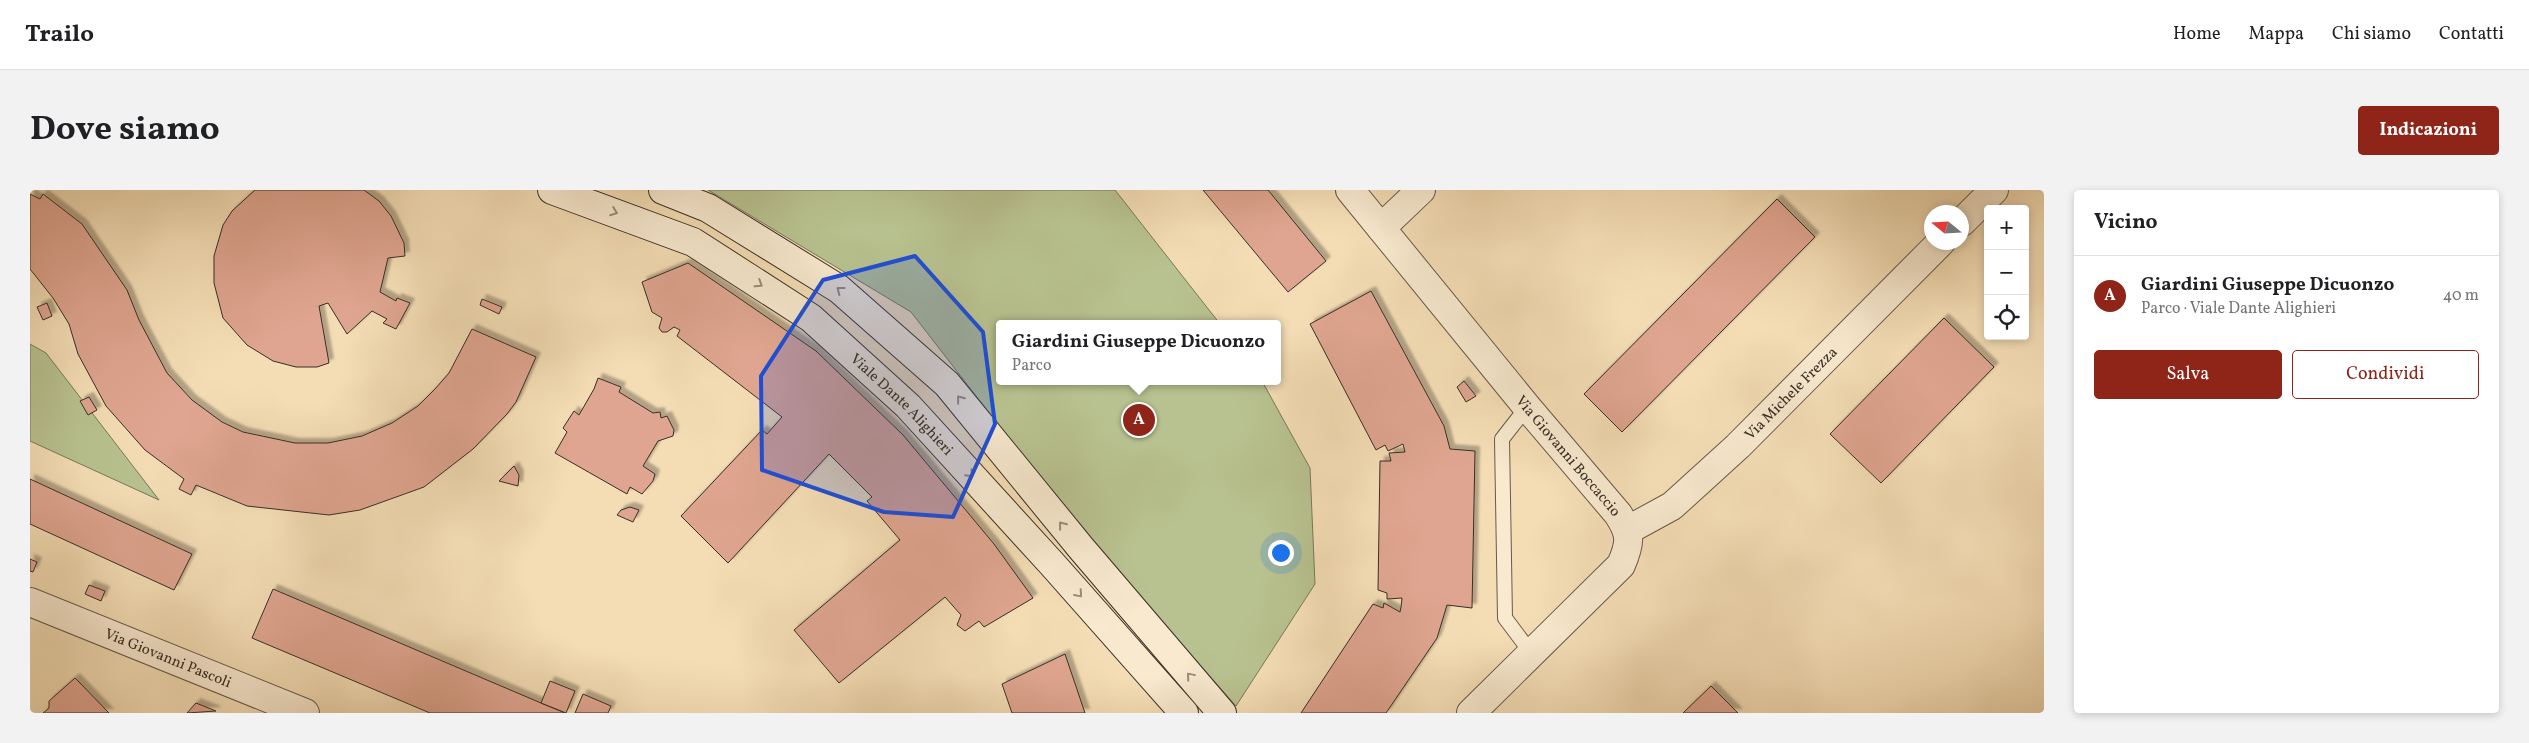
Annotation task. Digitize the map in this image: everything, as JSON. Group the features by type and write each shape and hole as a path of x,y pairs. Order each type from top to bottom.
{"street":[{"name":"Viale Dante Alighieri","path":"552,190 692,242 811,318 908,406 1184,713"},
{"path":"663,190 708,208 839,289 947,384 1081,548 1222,713"},
{"name":"Via Giovanni Boccaccio","path":"1350,190 1527,407 1618,514 1628,530 1628,548 1621,564 1471,713"},
{"path":"1381,228 1420,190"},
{"path":"1969,215 1994,190"},
{"name":"Via Michele Frezza","path":"1628,530 1672,506 1738,446 1933,250"},
{"name":"Via Giovanni Pascoli","path":"30,602 305,713"}],"lane":[{"path":"1527,407 1502,440 1505,618 1532,654"}],"highlighted area":[{"path":"915,256 983,332 995,424 953,517 884,512 762,470 761,376 823,280"}],"green space":[{"path":"708,190 1115,190 1217,320 996,320 996,385 1264,385 1310,468 1315,584 1236,706 1069,516 911,312"},
{"path":"30,344 46,353 159,500 30,441"}],"building":[{"path":"255,190 364,190 379,201 391,216 404,243 405,256 388,258 380,292 396,301 397,298 410,303 396,329 383,323 387,319 372,311 347,334 328,303 319,306 329,363 317,367 296,367 273,361 247,345 223,318 214,283 214,256 223,225 232,211"},
{"path":"1203,190 1268,190 1326,261 1288,292"},
{"path":"30,194 40,199 43,194 82,224 127,290 139,320 167,373 192,400 222,422 243,432 295,443 328,443 362,436 392,423 418,406 449,373 472,329 536,357 516,402 507,414 473,449 424,487 360,510 329,515 247,506 196,485 191,495 179,489 184,479 145,450 106,406 78,354 69,324 53,298 30,269"},
{"path":"1777,199 1815,237 1622,432 1584,394"},
{"path":"688,263 816,351 903,435 994,544 1033,598 984,627 979,621 965,631 957,625 961,615 945,597 839,683 794,630 900,540 867,501 872,497 829,454 728,563 681,516 762,430 767,434 782,417 677,336 680,330 674,327 667,332 662,332 659,328 662,318 652,312 642,282"},
{"path":"1371,291 1444,426 1450,449 1475,451 1472,608 1447,605 1437,638 1386,713 1301,713 1373,604 1383,608 1384,603 1400,612 1401,607 1402,598 1387,599 1387,593 1378,590 1380,461 1391,461 1389,453 1405,452 1403,444 1388,451 1385,445 1376,450 1310,324"},
{"path":"482,299 502,307 499,314 480,305"},
{"path":"47,303 52,316 43,320 37,307"},
{"path":"1944,318 1994,367 1881,483 1830,434"},
{"path":"598,378 621,387 619,392 653,413 660,412 661,418 667,416 674,430 673,436 658,441 643,466 655,474 653,481 642,494 630,487 627,494 555,453 567,432 563,428 574,411 579,415"},
{"path":"1464,381 1476,396 1466,402 1457,387"},
{"path":"89,397 97,410 88,415 80,401"},
{"path":"514,466 519,475 518,486 499,481"},
{"path":"30,479 192,554 174,590 30,524"},
{"path":"630,507 639,510 633,522 617,515 621,510"},
{"path":"30,559 37,562 33,572 30,571"},
{"path":"89,585 105,591 101,601 85,594"},
{"path":"273,589 565,713 430,713 252,638"},
{"path":"1065,654 1085,713 1012,713 1002,684"},
{"path":"75,678 109,713 43,713 49,708 49,701"},
{"path":"550,681 575,691 566,713 541,703"},
{"path":"1711,686 1738,713 1683,713"},
{"path":"583,694 611,706 608,713 575,713"},
{"path":"196,703 216,711 187,713"}],"place":[{"name":"Giardini Giuseppe Dicuonzo","path":"1139,420"}]}
